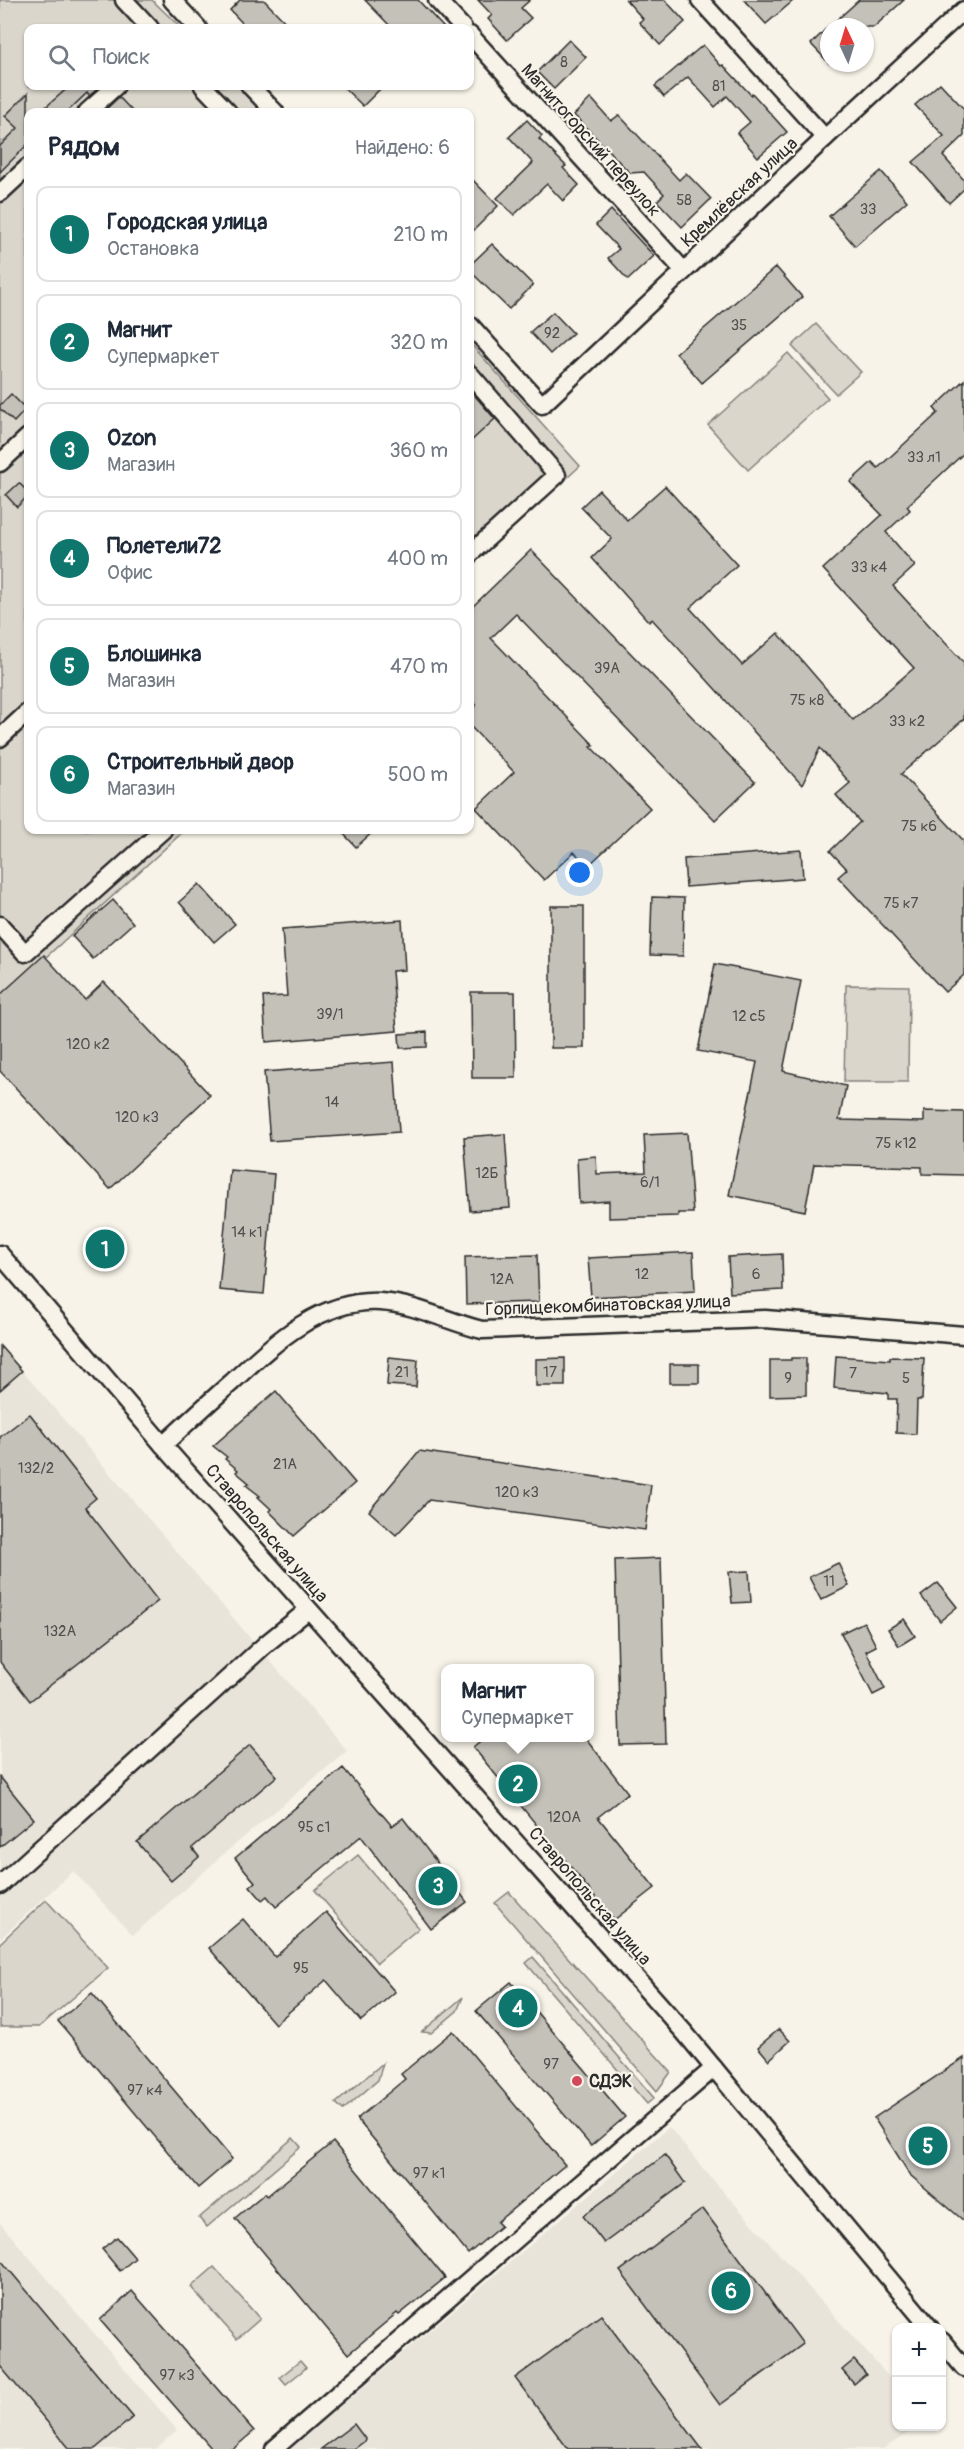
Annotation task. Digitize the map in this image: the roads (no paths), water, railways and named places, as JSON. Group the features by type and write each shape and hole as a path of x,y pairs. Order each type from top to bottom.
{"street":[{"path":"124,0 146,24"},
{"path":"172,0 194,24"},
{"path":"437,0 459,24"},
{"path":"700,0 825,138"},
{"name":"Кремлёвская улица","path":"474,329 542,405 964,10"},
{"name":"Магнитогорский переулок","path":"474,39 684,271"},
{"path":"91,108 112,90"},
{"path":"207,90 224,108"},
{"path":"254,90 271,108"},
{"path":"0,193 24,170"},
{"path":"474,379 557,475 474,550"},
{"path":"0,464 24,441"},
{"path":"0,738 24,716"},
{"path":"0,925 25,953 159,834"},
{"name":"Ставропольская улица","path":"0,1254 163,1445 308,1610 441,1756 714,2068 926,2323"},
{"name":"Горпищекомбинатовская улица","path":"163,1445 277,1340 316,1316 340,1307 360,1303 381,1302 420,1309 457,1324 482,1330 765,1319 964,1335"},
{"path":"0,1884 267,1643 308,1610"},
{"path":"274,2449 714,2068"},
{"path":"946,2346 964,2368"}],"place":[{"name":"Городская улица","path":"105,1249"},
{"name":"Магнит","path":"518,1784"},
{"name":"Ozon","path":"438,1886"},
{"name":"Полетели72","path":"518,2008"},
{"name":"СДЭК","path":"577,2081"},
{"name":"Блошинка","path":"928,2146"},
{"name":"Строительный двор","path":"731,2291"}]}
